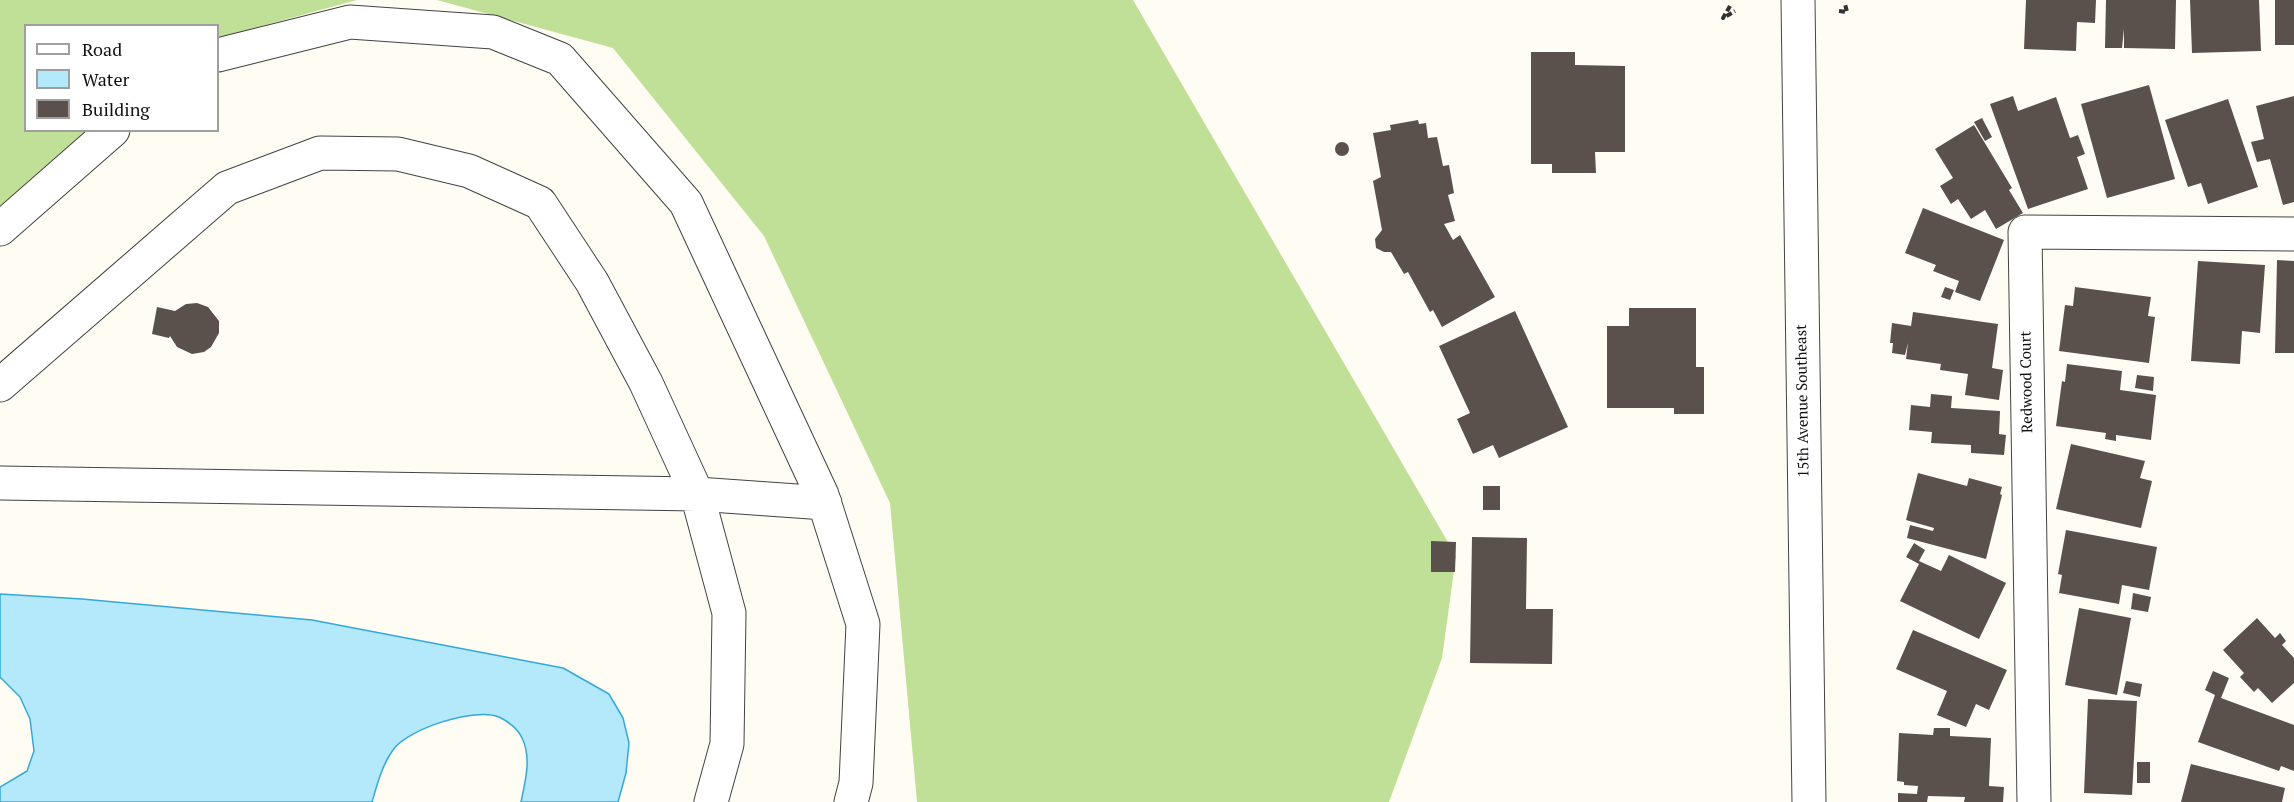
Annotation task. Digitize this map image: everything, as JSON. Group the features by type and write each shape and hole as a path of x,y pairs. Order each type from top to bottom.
{"street":[{"name":"15th Avenue Southeast","path":"1798,0 1809,802"},
{"path":"219,56 350,22 493,32 560,59 686,203 825,503 863,624 856,783 851,802"},
{"path":"0,230 111,132"},
{"path":"0,385 227,189 320,153 398,154 469,171 540,203 592,282 646,383 697,494 729,613 727,744 711,802"},
{"name":"Redwood Court","path":"2034,802 2025,232 2294,234"},
{"path":"0,483 697,494 825,503"}],"path":[{"path":"1839,11 1847,12 1845,4"},
{"path":"1730,6 1723,18 1735,11"}],"green space":[{"path":"0,0 357,0 219,38 219,24 24,24 24,132 90,132 0,213"},
{"path":"437,0 1133,0 1456,556 1442,658 1389,802 917,802 890,503 764,236 613,48"}],"water":[{"path":"0,594 82,599 312,620 563,668 609,694 623,718 629,743 626,773 618,802 521,802 527,770 527,754 520,735 499,717 474,715 442,722 401,742 386,762 372,802 0,802 0,787 27,771 34,751 30,719 20,697 0,677"}],"building":[{"path":"2026,0 2096,0 2095,23 2077,22 2076,51 2024,49"},
{"path":"2106,0 2176,0 2175,49 2124,48 2124,29 2122,48 2105,48"},
{"path":"2190,0 2259,0 2261,51 2192,53"},
{"path":"2275,0 2294,0 2294,45 2275,45"},
{"path":"1531,52 1575,52 1575,65 1625,66 1625,152 1595,152 1596,173 1552,173 1552,164 1531,164"},
{"path":"2149,85 2175,179 2107,198 2081,104"},
{"path":"2013,96 2018,111 2056,97 2070,138 2078,135 2085,154 2077,157 2088,189 2028,209 1990,104"},
{"path":"2294,96 2294,202 2283,205 2270,159 2257,162 2251,142 2264,139 2256,106"},
{"path":"2228,99 2258,187 2208,204 2201,183 2188,187 2165,120"},
{"path":"1982,118 1992,137 1985,141 1974,122"},
{"path":"1418,120 1419,124 1426,123 1428,138 1437,137 1443,166 1449,165 1454,193 1448,195 1455,221 1444,224 1453,240 1460,235 1495,297 1442,327 1433,310 1430,312 1408,272 1404,274 1391,252 1384,252 1376,248 1375,239 1382,230 1373,181 1381,177 1373,133 1391,130 1390,125"},
{"path":"1974,125 2012,188 2009,190 2023,213 1996,229 1985,210 1971,219 1958,199 1951,204 1940,186 1953,178 1935,149"},
{"path":"1342,142 1347,144 1349,149 1347,154 1342,156 1337,154 1335,149 1337,144"},
{"path":"1923,208 2004,240 1980,301 1955,292 1959,281 1933,271 1936,265 1905,253"},
{"path":"2277,260 2294,261 2294,353 2275,353"},
{"path":"2198,261 2265,265 2260,333 2242,331 2240,364 2191,361"},
{"path":"1945,287 1954,290 1950,300 1941,297"},
{"path":"2075,287 2151,297 2148,316 2155,317 2149,363 2059,351 2065,305 2073,306"},
{"path":"197,303 208,307 219,321 219,333 211,347 204,352 192,354 177,347 170,336 169,338 152,334 157,307 175,311 186,304"},
{"path":"1629,308 1696,308 1696,367 1704,367 1704,414 1674,414 1674,408 1607,408 1607,326 1629,326"},
{"path":"1515,311 1568,427 1499,458 1493,445 1473,454 1457,419 1470,413 1439,346"},
{"path":"1913,312 1998,324 1992,368 2003,370 1999,400 1965,395 1968,374 1940,370 1941,364 1906,359 1908,343 1905,355 1892,353 1893,343 1890,343 1892,323 1911,326"},
{"path":"2067,364 2122,371 2120,390 2156,395 2151,440 2116,435 2116,441 2105,439 2106,433 2056,426 2062,381 2065,382"},
{"path":"2137,375 2154,377 2153,391 2135,388"},
{"path":"1931,394 1952,396 1951,408 2000,411 1999,434 2006,435 2004,455 1971,453 1971,445 1931,443 1932,432 1909,430 1911,405 1930,407"},
{"path":"2071,444 2145,461 2140,478 2152,481 2141,528 2056,509"},
{"path":"1918,473 1967,486 1969,478 2002,487 1986,559 1907,538 1910,525 1933,531 1934,528 1906,520"},
{"path":"1483,486 1500,486 1500,510 1483,510"},
{"path":"2066,530 2157,547 2149,590 2122,585 2119,604 2059,593 2062,575 2058,574"},
{"path":"1472,537 1527,538 1526,609 1553,609 1552,664 1470,663"},
{"path":"1431,541 1456,542 1455,572 1431,572"},
{"path":"1914,543 1925,550 1919,561 1941,571 1949,555 2006,583 1979,639 1900,601 1919,564 1906,557"},
{"path":"2133,593 2151,597 2148,612 2131,609"},
{"path":"2079,608 2131,618 2117,695 2065,685"},
{"path":"2257,618 2275,638 2280,633 2286,641 2282,645 2294,658 2294,683 2272,703 2258,688 2254,692 2240,677 2244,673 2223,650"},
{"path":"1913,630 2007,670 1989,710 1976,704 1966,727 1937,715 1947,691 1896,669"},
{"path":"2213,671 2229,678 2221,698 2294,725 2294,771 2281,766 2279,771 2198,742 2215,695 2205,690"},
{"path":"2126,681 2142,684 2140,697 2123,693"},
{"path":"2088,699 2137,701 2132,795 2084,793"},
{"path":"1934,728 1950,728 1950,736 1991,738 1989,786 2004,787 2003,802 1964,802 1965,797 1928,796 1927,802 1898,802 1898,793 1917,794 1918,786 1904,785 1904,782 1897,781 1899,733 1933,735"},
{"path":"2137,762 2150,762 2150,783 2137,783"},
{"path":"2191,764 2285,788 2282,802 2181,802"}]}
